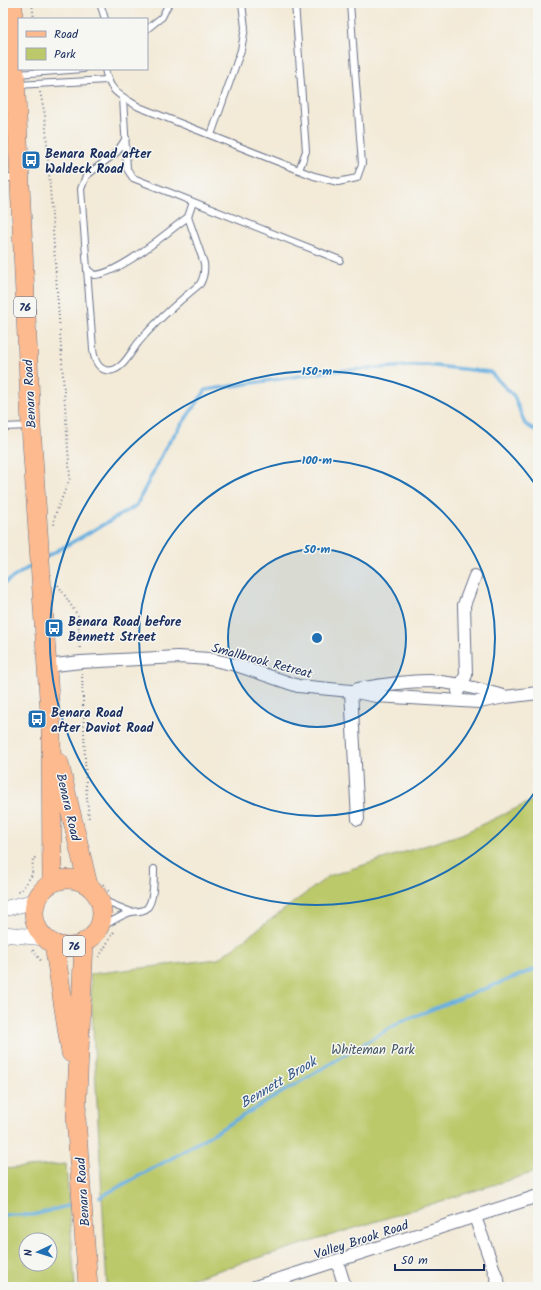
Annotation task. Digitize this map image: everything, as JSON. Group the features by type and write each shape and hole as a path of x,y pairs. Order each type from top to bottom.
{"main road":[{"name":"Benara Road","path":"13,3 14,73 11,178 31,426 51,728 52,883"},
{"name":"Benara Road","path":"3,22 14,73"},
{"name":"Benara Road","path":"51,728 96,889"},
{"path":"36,901 42,890 61,879 80,881 96,889"},
{"name":"76","path":"36,901 34,911 35,921 44,943 64,947 75,946 91,936 101,920 101,909 96,889"},
{"name":"Benara Road","path":"88,1287 76,1118 91,936"},
{"name":"Benara Road","path":"44,943 77,1096"}],"street":[{"path":"454,701 466,675 464,605 475,576"},
{"name":"Smallbrook Retreat","path":"46,666 81,662 178,657 209,658 236,665 298,686 351,691 376,696 479,702 538,693"},
{"name":"Smallbrook Retreat","path":"351,691 380,685 428,682 461,685 505,697"},
{"path":"351,691 358,819"},
{"path":"3,909 36,901"},
{"path":"3,934 44,943"},
{"name":"Valley Brook Road","path":"255,1287 538,1196"},
{"path":"475,1217 500,1287"},
{"path":"337,1261 345,1287"}],"lane":[{"path":"100,3 105,18"},
{"path":"148,28 162,16 169,3"},
{"path":"211,135 241,50 245,28 242,3"},
{"path":"295,3 306,151 299,170"},
{"path":"106,70 107,80 118,94 139,107 314,176 338,182 357,178 362,164 350,3"},
{"path":"14,73 66,70"},
{"path":"14,73 38,83 107,80"},
{"path":"123,97 128,169 133,178 340,260"},
{"path":"126,138 117,152 86,176 81,189 94,360 102,368 112,370 120,366 139,342 163,316 200,284 204,273 204,263 188,217"},
{"path":"87,269 94,275 99,275 120,266 149,248 188,217 193,202"},
{"path":"3,427 31,426"},
{"path":"91,936 114,919 131,912 142,910 150,904 154,869"},
{"path":"96,889 120,908 131,912"}],"path":[{"path":"32,3 34,18"},
{"path":"38,83 45,114 70,478 55,515 54,531"},
{"path":"57,584 78,616 86,786 90,823"},
{"path":"16,892 22,889 32,875 33,858 52,857"},
{"path":"96,889 118,900 120,908"},
{"path":"96,964 120,917"},
{"path":"43,964 44,943"}],"green space":[{"name":"Whiteman Park","path":"538,798 538,1171 165,1287 107,1287 90,974 218,959 329,876 462,834"},
{"path":"66,1164 75,1287 3,1287 3,1169"}],"waterway":[{"path":"46,557 136,506 167,445 206,390 332,371 426,365 490,372 514,396 525,424 538,432"},
{"path":"3,584 34,564"},
{"name":"Bennett Brook","path":"100,1197 172,1158 402,1021 538,968"},
{"name":"Bennett Brook","path":"3,1215 33,1215 71,1205"}],"place":[{"name":"Benara Road after Waldeck Road","path":"31,160"},
{"name":"Benara Road before Bennett Street","path":"54,628"},
{"name":"Benara Road after Daviot Road","path":"37,719"}]}
